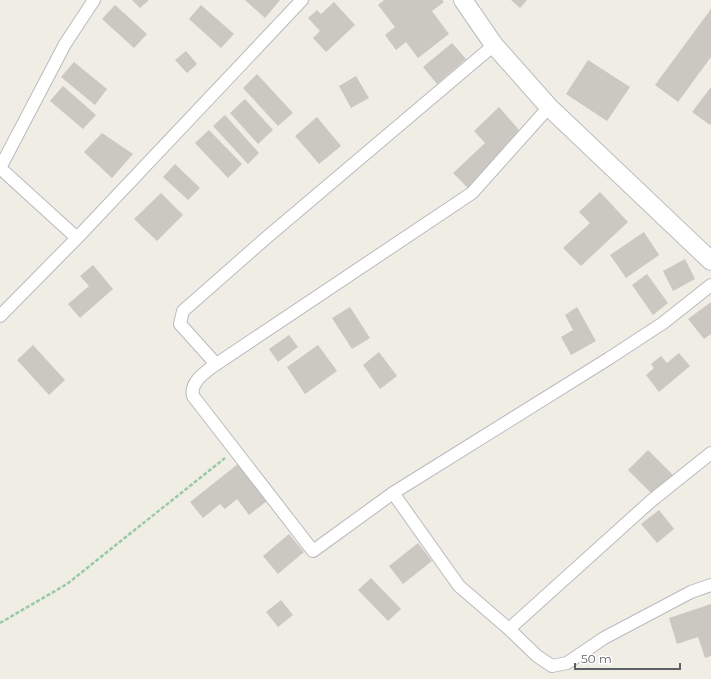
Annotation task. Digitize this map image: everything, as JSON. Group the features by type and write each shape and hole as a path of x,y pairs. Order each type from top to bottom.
{"street":[{"path":"77,238 0,168 65,44 94,0"},
{"path":"0,316 77,238 302,0"},
{"path":"463,0 494,45 549,107 711,261"},
{"path":"216,364 180,324 183,311 266,238 494,45"},
{"path":"549,107 472,193 216,364 194,384 192,390 193,396 313,551 393,493 663,323 711,285"},
{"path":"509,629 652,501 711,453"},
{"path":"393,493 459,586 509,629 537,656 552,666 567,663 604,638 691,592 711,585"}],"path":[{"path":"0,623 67,584 236,450"}],"building":[{"path":"132,0 149,0 140,8"},
{"path":"245,0 280,0 265,18"},
{"path":"384,0 442,0 444,2 432,11 449,34 418,58 406,42 396,50 385,35 395,27 378,5"},
{"path":"511,0 527,0 520,8"},
{"path":"334,2 355,25 326,52 313,38 320,31 308,18 317,10 321,14"},
{"path":"115,5 147,34 134,48 102,19"},
{"path":"201,5 234,34 221,48 189,19"},
{"path":"711,9 711,57 678,102 655,85"},
{"path":"452,43 466,59 437,84 423,67"},
{"path":"186,51 197,64 187,73 175,60"},
{"path":"588,60 630,87 607,121 566,94"},
{"path":"74,62 107,89 95,105 61,77"},
{"path":"257,74 293,113 278,126 243,88"},
{"path":"356,76 369,98 351,108 339,86"},
{"path":"63,86 96,115 83,129 50,101"},
{"path":"711,87 711,124 710,125 692,112"},
{"path":"245,99 273,130 258,144 230,113"},
{"path":"499,107 519,130 468,188 453,173 485,143 474,131"},
{"path":"225,115 259,153 248,164 213,126"},
{"path":"317,117 341,146 319,164 295,136"},
{"path":"209,130 242,164 228,178 195,143"},
{"path":"102,133 133,154 112,178 84,152"},
{"path":"175,164 200,188 188,200 163,177"},
{"path":"600,192 628,222 581,266 563,248 590,223 579,212"},
{"path":"161,193 183,215 157,241 134,219"},
{"path":"644,232 659,255 626,278 610,255"},
{"path":"685,259 695,279 673,291 663,271"},
{"path":"93,265 113,289 80,318 68,304 89,286 80,276"},
{"path":"647,274 668,303 653,315 632,285"},
{"path":"711,302 711,334 704,339 688,319"},
{"path":"350,307 370,338 352,349 332,318"},
{"path":"577,307 596,341 571,355 561,337 573,330 565,315"},
{"path":"289,335 298,347 278,362 269,349"},
{"path":"33,345 65,380 49,395 17,360"},
{"path":"318,345 337,371 305,394 287,367"},
{"path":"379,352 397,376 380,389 363,365"},
{"path":"679,353 690,366 659,392 646,375 654,368 651,364 661,356 667,363"},
{"path":"648,450 673,475 653,495 628,470"},
{"path":"238,464 267,501 249,515 237,499 225,509 220,504 203,518 190,502"},
{"path":"659,510 674,529 657,543 641,524"},
{"path":"289,534 304,552 278,574 263,556"},
{"path":"418,543 432,561 403,584 389,566"},
{"path":"371,578 401,609 388,621 358,590"},
{"path":"281,600 293,615 278,627 266,612"},
{"path":"711,604 711,656 705,658 698,637 677,644 669,618"}]}
